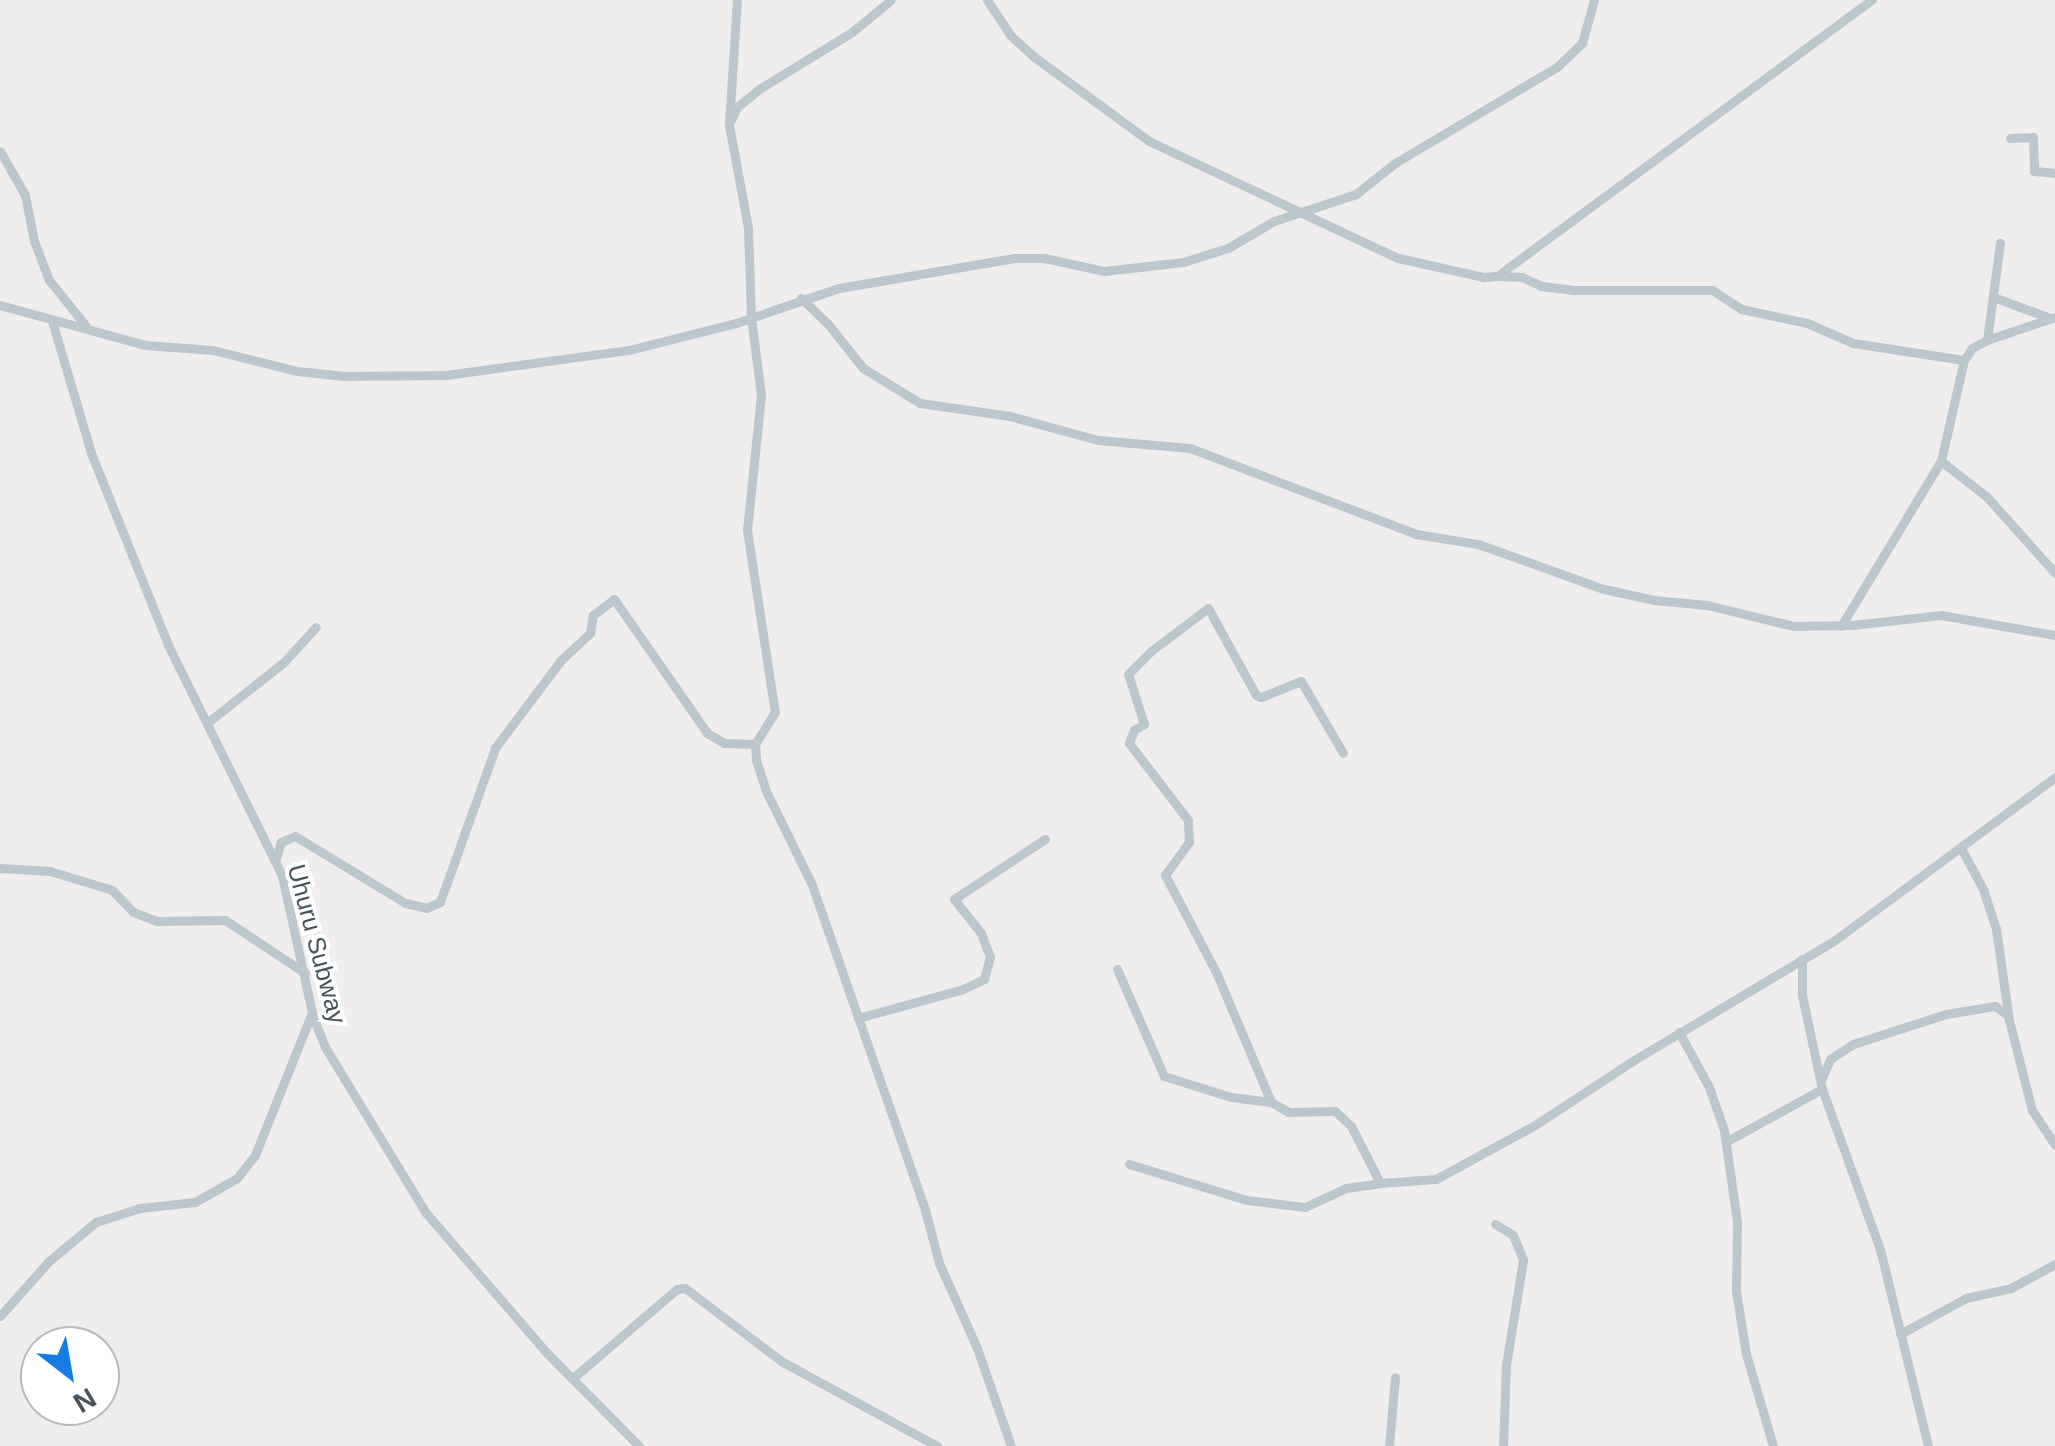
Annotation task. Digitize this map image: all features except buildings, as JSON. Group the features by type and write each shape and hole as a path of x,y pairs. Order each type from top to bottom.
{"street":[{"path":"737,0 729,126 748,228 750,318 761,395 747,530 775,712 755,744 767,793 812,885 938,1263 977,1348 1011,1446"},
{"path":"729,126 737,108 759,90 852,32 891,0"},
{"path":"987,0 1020,44 1125,127 1187,161 1418,265 1522,277 1572,290 1712,290 1741,309 1807,324 1853,343 1964,360"},
{"path":"0,305 145,345 213,350 297,371 394,376 464,374 628,350 750,318 801,298 1022,258 1104,271 1204,258 1274,220 1356,194 1395,163 1557,66 1586,36 1594,0"},
{"path":"1496,276 1872,0"},
{"path":"2010,138 2033,137 2033,168 2055,173"},
{"path":"0,151 25,195 34,240 49,280 87,328"},
{"path":"1987,340 2000,243"},
{"path":"1993,297 2053,317"},
{"path":"801,298 863,368 885,386 930,406 990,412 1098,440 1190,448 1416,534 1478,544 1604,589 1654,600 1706,605 1778,624 1841,626 1941,615 2055,635"},
{"path":"1841,626 1941,461 1964,360 1972,348 2053,317"},
{"name":"Uhuru Subway","path":"52,321 95,465 168,644 276,862 312,1012 325,1046 417,1201 573,1378 639,1446"},
{"path":"1941,461 1988,497 2055,573"},
{"path":"276,862 278,846 294,836 405,902 426,908 440,902 495,748 561,660 590,633 593,615 614,599 706,733 724,744 755,744"},
{"path":"1271,1102 1218,974 1166,876 1190,842 1188,820 1129,743 1134,730 1144,724 1128,674 1151,651 1208,608 1256,695 1261,698 1301,681 1316,700 1342,753"},
{"path":"207,724 284,662 316,628"},
{"path":"1129,1164 1247,1200 1305,1208 1346,1188 1426,1181 1454,1172 1857,925 1961,848 1986,824 2055,778"},
{"path":"858,1018 963,989 984,978 990,957 981,933 954,899 1045,839"},
{"path":"1961,848 1991,910 2008,1016 2034,1118 2055,1146"},
{"path":"0,868 50,871 112,890 133,912 157,921 225,920 305,973"},
{"path":"1802,959 1802,995 1822,1086 1880,1249 1928,1446"},
{"path":"1117,969 1162,1074 1231,1098 1271,1102 1288,1112 1325,1109 1343,1116 1380,1183"},
{"path":"1726,1142 1822,1086 1830,1059 1853,1044 1961,1011 1995,1006 2008,1016"},
{"path":"0,1316 49,1261 96,1222 126,1210 196,1202 236,1178 255,1156 312,1012"},
{"path":"1679,1032 1709,1087 1726,1142 1737,1222 1738,1304 1746,1354 1773,1446"},
{"path":"1495,1224 1513,1235 1523,1260 1506,1365 1503,1446"},
{"path":"1900,1334 1966,1298 2011,1288 2055,1264"},
{"path":"573,1378 677,1289 685,1288 781,1361 937,1446"},
{"path":"1388,1446 1395,1377"}]}
